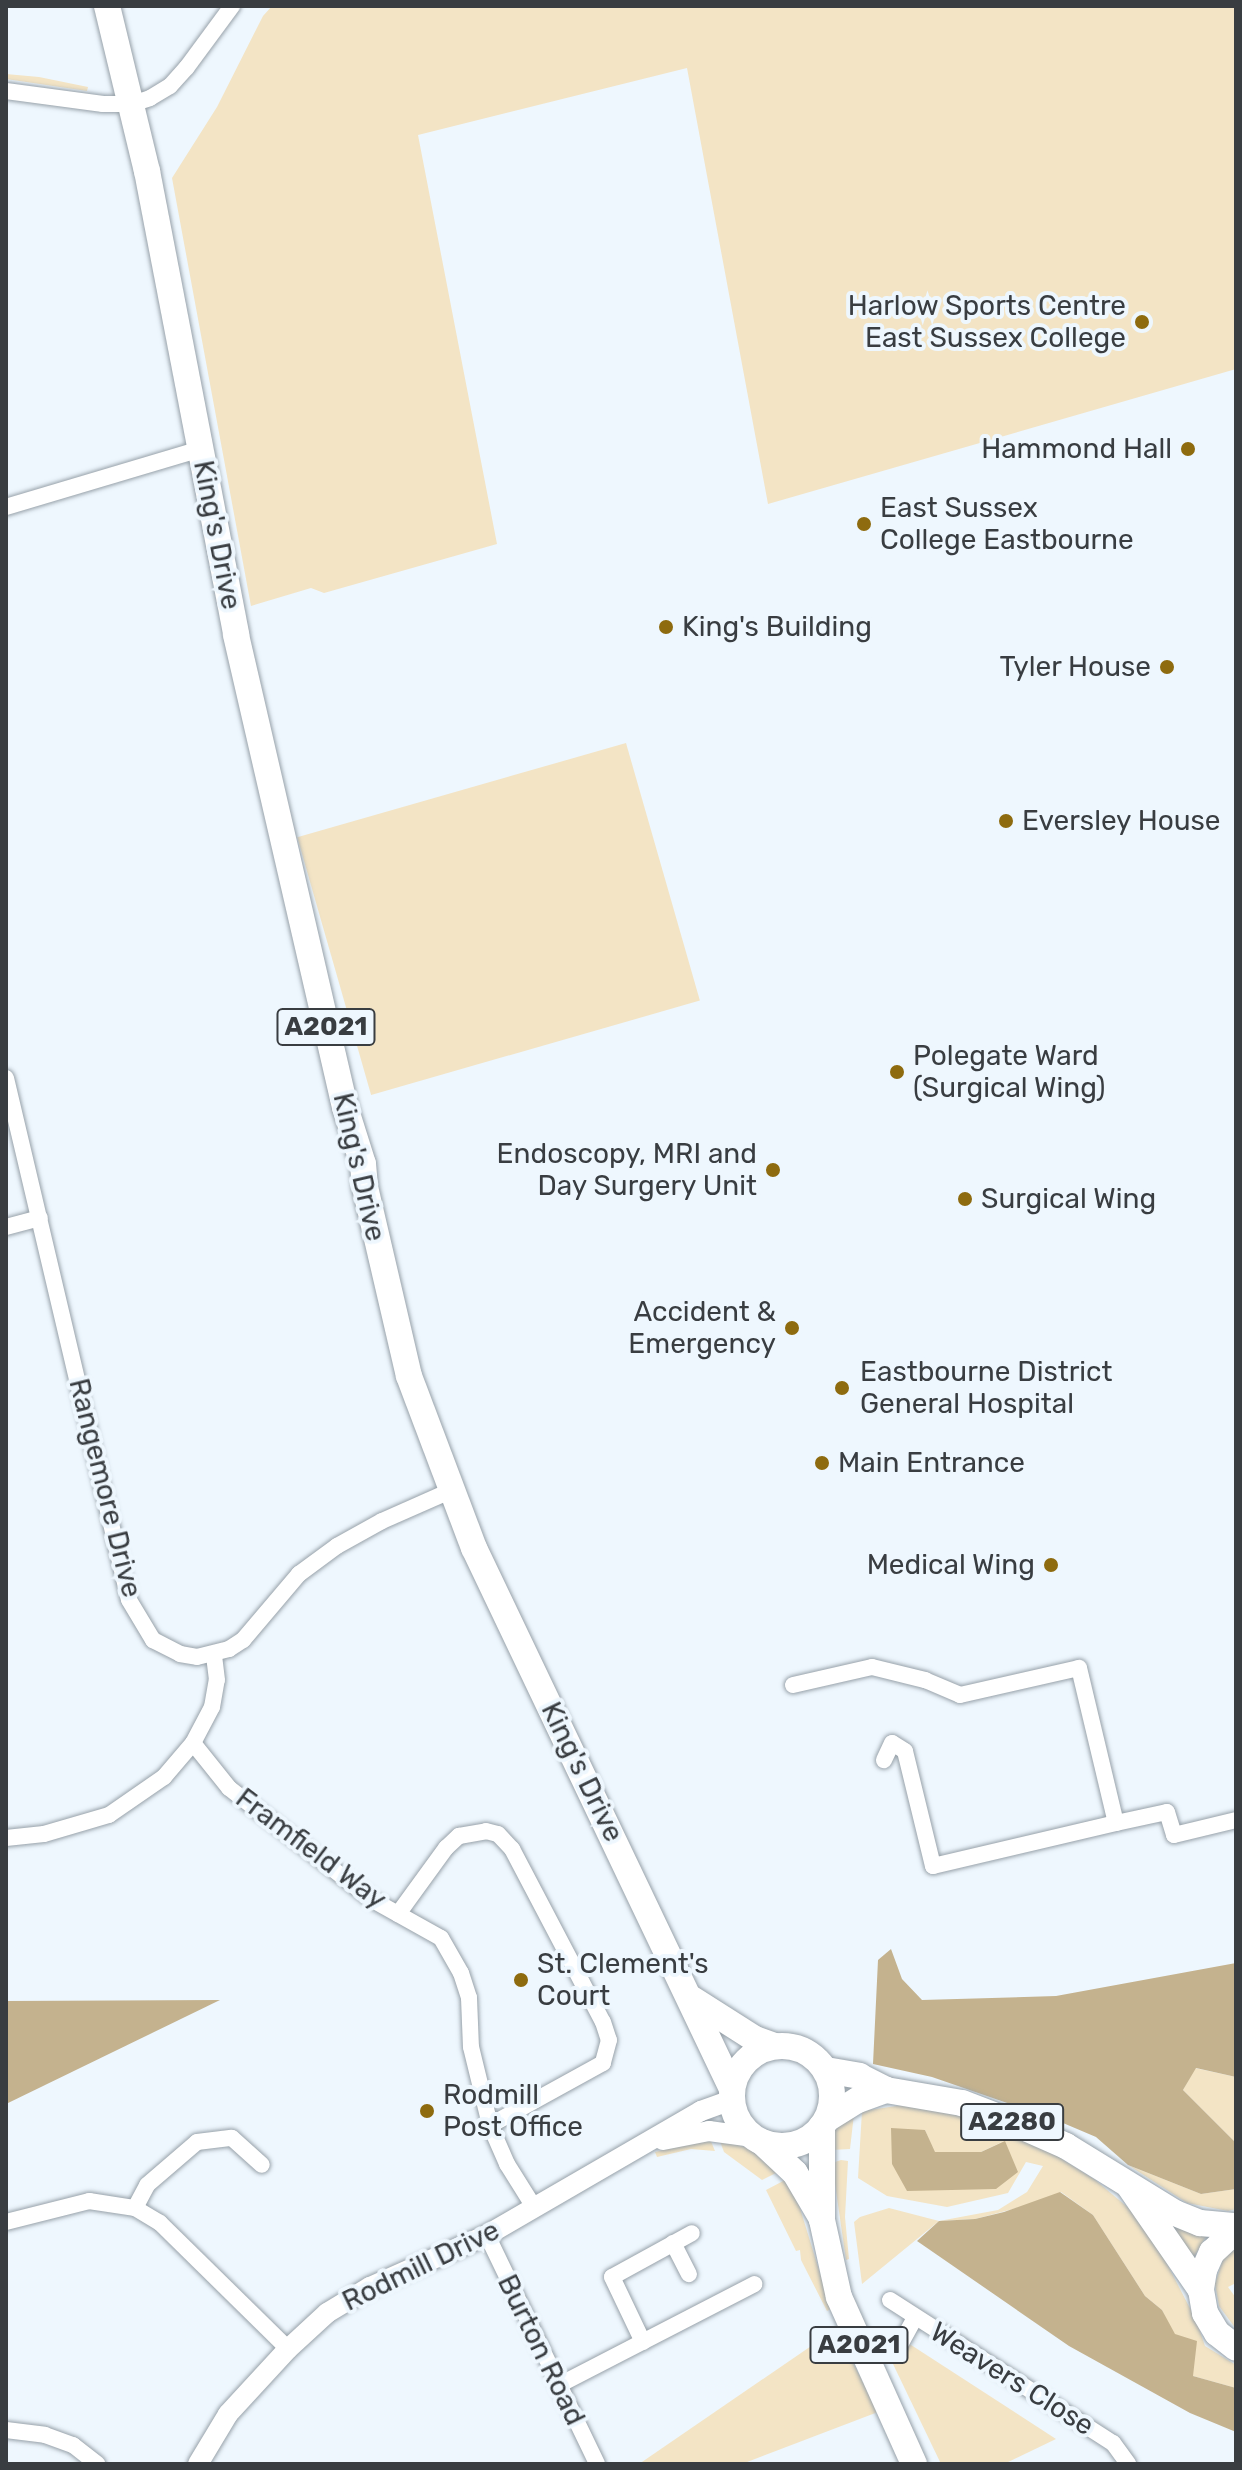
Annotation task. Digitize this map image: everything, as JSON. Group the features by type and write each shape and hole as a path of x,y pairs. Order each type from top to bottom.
{"main road":[{"name":"King's Drive","path":"107,6 132,104 236,635 338,1078 363,1164 388,1292 409,1376 450,1491 692,1999"},
{"path":"692,1999 755,2039 774,2046 802,2049 826,2070 832,2086 824,2122"},
{"name":"A2021","path":"692,1999 731,2095"},
{"path":"774,2046 756,2052 742,2064 731,2095 740,2125 757,2139 789,2146 802,2142 824,2122 858,2100 886,2090"},
{"name":"A2280","path":"826,2070 859,2076 886,2090 962,2103 1012,2122 1066,2146 1175,2213 1200,2223 1236,2228"},
{"name":"A2021","path":"824,2122 822,2220 844,2311 914,2464"},
{"name":"A2021","path":"757,2139 795,2173 822,2220"},
{"name":"A2280","path":"1127,2182 1201,2290"},
{"name":"A2280","path":"1236,2228 1212,2252 1201,2290 1205,2313 1217,2333 1236,2348"}],"street":[{"path":"6,91 103,104 132,104 170,86 232,6"},
{"path":"6,507 201,449"},
{"name":"Rangemore Drive","path":"6,1078 10,1115 40,1218 129,1600 145,1631 165,1648 188,1656 214,1655"},
{"path":"6,1227 40,1218"},
{"path":"6,1838 44,1834 109,1815 164,1777 193,1743 212,1707 217,1680 214,1655 243,1640 299,1574 337,1546 382,1521 450,1491"},
{"path":"793,1685 872,1667 920,1679 960,1695 1079,1668 1116,1823"},
{"name":"Framfield Way","path":"193,1743 229,1788 371,1899 441,1938 461,1973 469,1998 474,2063 490,2125 507,2164 534,2207"},
{"path":"884,1760 892,1743 905,1751 933,1866 1167,1812 1174,1835 1236,1820"},
{"path":"398,1914 459,1836 486,1831 498,1834 512,1849 603,2022 609,2040 603,2063 490,2125"},
{"name":"Rodmill Drive","path":"198,2464 228,2414 288,2349 327,2313 370,2287 487,2235 731,2095"},
{"name":"Rodmill Drive","path":"647,2143 709,2131 757,2139"},
{"path":"135,2208 147,2185 197,2142 232,2138 262,2165"},
{"path":"6,2222 89,2201 135,2208 160,2223 288,2349"},
{"path":"643,2342 606,2278 692,2233"},
{"name":"Burton Road","path":"487,2235 597,2464"},
{"path":"673,2243 689,2274"},
{"path":"559,2385 755,2284"},
{"name":"Weavers Close","path":"890,2300 1113,2443 1128,2464"},
{"path":"901,2343 915,2318"},
{"path":"6,2430 45,2435 73,2445 97,2464"}],"shaded area":[{"path":"272,6 1236,6 1236,369 768,504 687,68 418,135 497,544 324,593 311,588 251,606 172,178 217,107 263,16"},
{"path":"6,74 88,87 87,91 6,79"},
{"path":"626,743 700,1001 371,1095 297,837"},
{"path":"891,1949 902,1979 922,2000 1056,1996 1236,1963 1236,2077 1196,2068 1183,2090 1236,2143 1236,2189 1201,2194 1128,2165 1096,2137 1056,2120 932,2077 873,2064 878,1960"},
{"path":"220,2000 6,2104 6,2001"},
{"path":"1195,2068 1236,2077 1236,2143 1183,2090"},
{"path":"910,2104 992,2124 1057,2156 1094,2179 1131,2210 1162,2254 1196,2320 1205,2346 1236,2365 1236,2388 1193,2376 1162,2310 1145,2296 1093,2215 1061,2192 1040,2202 975,2219 939,2221 998,2210 1027,2192 1043,2166 1026,2162 1008,2193 947,2207 887,2196 858,2178 862,2111","holes":["925,2130 934,2152 981,2152 1004,2141 907,2191"]},
{"path":"854,2114 850,2149 831,2150 833,2133 843,2119"},
{"path":"891,2128 925,2130 935,2152 981,2152 1005,2141 1018,2172 996,2189 907,2191 892,2164"},
{"path":"710,2139 715,2151 691,2149 657,2157 655,2152"},
{"path":"719,2139 751,2149 782,2170 762,2180 724,2152"},
{"path":"848,2161 845,2217 849,2259 846,2260 832,2163"},
{"path":"1128,2165 1201,2194 1236,2189 1236,2209 1228,2211 1187,2203"},
{"path":"787,2179 795,2192 831,2309 827,2311 801,2260 800,2250 796,2251 766,2190"},
{"path":"1060,2192 1093,2215 1145,2296 1162,2310 1175,2334 1197,2341 1193,2376 1236,2388 1236,2432 1190,2413 1069,2346 917,2241 939,2221 975,2219"},
{"path":"889,2208 939,2221 862,2284 854,2222 860,2217"},
{"path":"1161,2208 1209,2231 1193,2259"},
{"path":"1236,2242 1236,2283 1228,2287 1236,2298 1236,2329 1219,2306 1215,2284 1225,2253"},
{"path":"836,2329 878,2412 742,2464 639,2464"},
{"path":"908,2343 1056,2439 1004,2464 941,2464 893,2364"}],"place":[{"name":"Harlow Sports Centre East Sussex College","path":"1142,322"},
{"name":"Hammond Hall","path":"1188,449"},
{"name":"East Sussex College Eastbourne","path":"864,524"},
{"name":"King's Building","path":"666,627"},
{"name":"Tyler House","path":"1167,667"},
{"name":"Eversley House","path":"1006,821"},
{"name":"Polegate Ward (Surgical Wing)","path":"897,1072"},
{"name":"Endoscopy, MRI and Day Surgery Unit","path":"773,1170"},
{"name":"Surgical Wing","path":"965,1199"},
{"name":"Accident & Emergency","path":"792,1328"},
{"name":"Eastbourne District General Hospital","path":"842,1388"},
{"name":"Main Entrance","path":"822,1463"},
{"name":"Medical Wing","path":"1051,1565"},
{"name":"St. Clement's Court","path":"521,1980"},
{"name":"Rodmill Post Office","path":"427,2111"}]}
